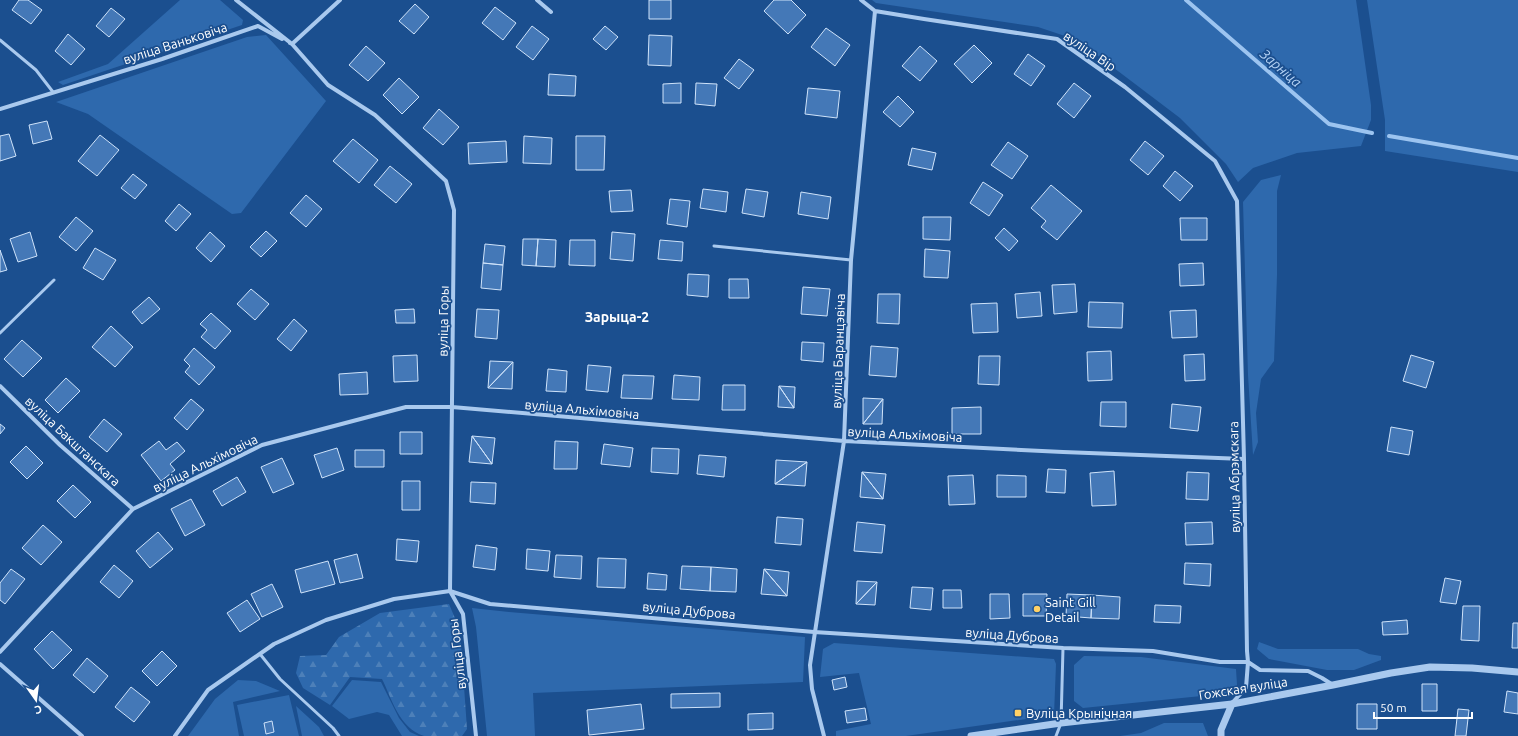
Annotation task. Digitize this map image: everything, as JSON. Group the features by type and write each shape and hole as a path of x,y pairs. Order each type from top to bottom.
{"street":[{"name":"вуліца Горы","path":"236,0 292,44 328,85 375,115 446,181 454,210 450,591 463,614 476,736"},
{"path":"292,44 340,0"},
{"path":"537,0 551,12"},
{"name":"вуліца Вір","path":"861,0 875,11 924,20 1057,39 1125,87 1215,162 1237,201"},
{"name":"вуліца Баранцэвіча","path":"824,736 812,689 810,664 844,441 851,260 875,11"},
{"name":"вуліца Ваньковіча","path":"0,109 162,59 258,26 292,44"},
{"name":"вуліца Абрэмскага","path":"1232,704 1246,688 1248,662 1237,201"},
{"name":"вуліца Бакштанскага","path":"0,386 60,445 133,509"},
{"name":"вуліца Альхімовіча","path":"0,652 133,509 262,444 406,407 452,407 844,441 1056,452 1244,459"},
{"name":"вуліца Дуброва","path":"175,736 208,690 274,644 326,620 394,599 450,591 490,604 814,632 1063,648 1153,651 1220,662 1248,662"},
{"path":"1248,662 1260,670 1308,671 1333,685"},
{"path":"0,664 82,736"},
{"name":"Гожская вуліца","path":"971,736 1061,723 1232,704 1391,673 1430,668 1472,668 1518,672"},
{"path":"1221,736 1221,730 1232,704"}],"lane":[{"path":"0,40 36,70 53,92"},
{"path":"714,246 851,260"},
{"path":"0,333 54,280"},
{"path":"1056,736 1061,723 1063,648"},
{"path":"260,654 280,679 334,728 340,736"}],"green space":[{"path":"180,0 220,0 243,20 242,25 63,85 58,82 108,64"},
{"path":"872,0 1356,0 1371,105 1371,120 1361,146 1297,153 1253,168 1238,182 1226,164 1180,118 1077,40 1038,27 876,3"},
{"path":"1367,0 1518,0 1518,172 1385,151 1385,120"},
{"path":"266,35 326,101 241,213 232,214 88,114 56,102 247,37"},
{"path":"1281,175 1277,191 1277,275 1274,361 1261,379 1256,413 1258,442 1253,455 1248,375 1243,202 1261,180"},
{"path":"449,604 460,630 467,729 462,736 424,736 415,732 408,727 397,712 382,679 350,677 330,705 303,688 296,673 300,656 326,655 339,637 380,613"},
{"path":"472,608 805,637 803,682 533,693 535,736 487,736 476,627"},
{"path":"1259,642 1278,649 1358,649 1369,654 1381,656 1381,660 1354,670 1327,670 1269,659 1257,649"},
{"path":"834,643 1054,659 1056,664 1054,715 906,736 836,736 836,731 871,724 859,673 820,677 823,649"},
{"path":"1084,656 1141,657 1236,669 1237,685 1231,693 1083,708 1074,701 1074,665"},
{"path":"238,680 256,681 280,691 233,702 239,736 188,736 215,699"},
{"path":"352,680 381,682 399,718 410,732 419,736 402,736 389,715 377,712 349,719 332,706"},
{"path":"289,695 299,736 244,736 237,705"},
{"path":"296,706 319,727 324,736 302,736"},
{"path":"1164,723 1203,723 1208,736 1120,736 1141,733"}],"building":[{"path":"19,0 28,0 42,10 31,24 12,10"},
{"path":"649,0 671,0 671,19 649,19"},
{"path":"774,0 791,0 806,15 788,34 764,11"},
{"path":"415,4 429,17 414,34 399,21"},
{"path":"495,7 516,23 503,40 482,23"},
{"path":"111,8 125,19 109,37 96,26"},
{"path":"532,26 549,39 533,60 516,47"},
{"path":"605,26 618,37 606,50 593,39"},
{"path":"826,28 850,45 835,66 811,47"},
{"path":"68,34 85,49 71,65 55,51"},
{"path":"649,35 672,36 671,66 648,65"},
{"path":"974,45 992,63 972,83 954,64"},
{"path":"366,46 385,63 368,81 349,65"},
{"path":"920,46 937,61 920,81 902,66"},
{"path":"1028,54 1045,66 1031,86 1014,74"},
{"path":"739,59 754,70 739,89 724,78"},
{"path":"549,74 576,76 575,96 548,95"},
{"path":"399,78 419,97 402,114 383,95"},
{"path":"681,83 681,103 663,103 663,84"},
{"path":"696,83 717,84 715,106 695,104"},
{"path":"1074,83 1091,96 1074,118 1057,104"},
{"path":"808,88 840,91 837,118 805,114"},
{"path":"898,96 914,112 900,127 883,112"},
{"path":"439,109 459,127 443,145 423,128"},
{"path":"47,121 52,139 33,144 29,125"},
{"path":"9,134 16,156 0,161 0,136"},
{"path":"100,135 119,150 97,176 78,161"},
{"path":"524,136 552,138 551,164 523,163"},
{"path":"576,136 605,136 604,170 576,170"},
{"path":"353,139 378,160 359,183 333,161"},
{"path":"506,141 507,162 469,164 468,143"},
{"path":"1145,141 1164,156 1148,175 1130,160"},
{"path":"1008,142 1028,156 1012,179 991,165"},
{"path":"912,148 936,153 932,170 908,165"},
{"path":"390,166 412,184 396,203 374,185"},
{"path":"1175,171 1193,186 1180,201 1163,186"},
{"path":"133,174 147,185 135,199 121,188"},
{"path":"983,182 1003,195 989,216 970,203"},
{"path":"1051,185 1082,211 1057,240 1041,227 1046,221 1031,208"},
{"path":"703,189 728,192 726,212 700,208"},
{"path":"746,189 768,192 764,217 742,213"},
{"path":"631,190 633,211 611,212 609,191"},
{"path":"801,192 831,197 828,219 798,214"},
{"path":"306,195 322,209 306,227 290,213"},
{"path":"670,199 690,201 687,227 667,224"},
{"path":"179,204 191,214 176,231 165,221"},
{"path":"76,217 93,231 76,251 59,237"},
{"path":"923,217 951,217 950,240 923,239"},
{"path":"1180,218 1207,218 1207,240 1181,240"},
{"path":"1004,228 1018,241 1009,251 995,238"},
{"path":"266,231 277,241 261,257 250,247"},
{"path":"30,232 37,256 18,262 10,239"},
{"path":"210,232 225,246 211,262 196,248"},
{"path":"612,232 635,234 633,261 610,259"},
{"path":"523,239 538,239 536,266 522,265"},
{"path":"538,239 556,240 555,267 536,266"},
{"path":"570,240 595,240 595,266 569,265"},
{"path":"660,240 683,242 682,261 658,259"},
{"path":"485,244 505,246 503,265 483,263"},
{"path":"95,248 116,260 103,280 83,268"},
{"path":"925,249 950,251 948,278 924,277"},
{"path":"0,250 7,270 0,272"},
{"path":"483,263 503,265 501,290 481,288"},
{"path":"1203,263 1204,285 1180,286 1179,264"},
{"path":"688,274 709,275 708,297 687,295"},
{"path":"729,279 748,279 749,298 729,298"},
{"path":"1075,284 1077,312 1054,314 1052,285"},
{"path":"803,287 830,289 827,316 801,314"},
{"path":"251,289 269,304 255,320 237,304"},
{"path":"1040,292 1042,316 1017,318 1015,294"},
{"path":"878,294 900,294 899,324 877,323"},
{"path":"149,297 160,309 142,324 132,312"},
{"path":"1089,302 1123,303 1122,328 1088,327"},
{"path":"997,303 998,332 973,333 971,304"},
{"path":"414,309 415,323 396,323 395,310"},
{"path":"477,309 499,310 497,339 475,337"},
{"path":"1196,310 1197,337 1172,338 1170,311"},
{"path":"211,313 231,331 215,349 201,337 207,330 200,324"},
{"path":"294,319 307,331 291,351 277,339"},
{"path":"111,326 133,347 115,367 92,347"},
{"path":"22,340 42,358 23,377 4,359"},
{"path":"802,342 824,343 823,362 801,360"},
{"path":"871,346 898,348 896,377 869,375"},
{"path":"194,348 215,367 199,385 185,372 190,366 184,360"},
{"path":"1111,351 1112,380 1088,381 1087,352"},
{"path":"1204,354 1205,380 1185,381 1184,355"},
{"path":"417,355 418,381 394,382 393,356"},
{"path":"1411,355 1434,362 1426,388 1403,381"},
{"path":"979,356 1000,356 999,385 978,384"},
{"path":"490,361 513,362 488,388"},
{"path":"513,362 512,389 488,388"},
{"path":"588,365 611,367 608,392 586,390"},
{"path":"548,369 567,371 566,392 546,391"},
{"path":"367,372 368,394 340,395 339,374"},
{"path":"623,375 654,376 652,399 621,398"},
{"path":"674,375 700,377 699,400 672,399"},
{"path":"66,378 80,391 58,413 45,400"},
{"path":"723,385 745,385 745,410 722,410"},
{"path":"779,386 794,408 778,407"},
{"path":"779,386 795,387 794,408"},
{"path":"863,398 883,399 863,424"},
{"path":"191,399 204,410 187,430 174,418"},
{"path":"883,399 882,424 863,424"},
{"path":"1101,402 1126,402 1126,427 1100,426"},
{"path":"1172,404 1201,407 1198,431 1170,428"},
{"path":"981,407 981,434 952,434 952,408"},
{"path":"104,419 122,434 107,452 89,437"},
{"path":"0,424 5,428 0,434"},
{"path":"1391,427 1413,431 1409,455 1387,451"},
{"path":"400,432 422,432 422,454 400,454"},
{"path":"472,436 495,438 492,464"},
{"path":"472,436 492,464 469,462"},
{"path":"159,441 166,450 177,442 185,451 170,464 175,470 161,481 141,455"},
{"path":"555,441 578,442 577,469 554,469"},
{"path":"604,444 633,448 630,467 601,464"},
{"path":"26,446 43,463 27,479 10,462"},
{"path":"337,448 344,470 322,478 314,455"},
{"path":"652,448 679,449 678,474 651,472"},
{"path":"355,450 384,450 384,467 355,467"},
{"path":"699,455 726,457 724,477 697,474"},
{"path":"282,458 294,484 273,493 261,467"},
{"path":"776,460 807,462 775,484"},
{"path":"807,462 805,486 775,484"},
{"path":"1048,469 1066,470 1065,493 1046,492"},
{"path":"1114,471 1116,505 1092,506 1090,473"},
{"path":"862,472 886,474 883,499"},
{"path":"862,472 883,499 860,497"},
{"path":"1187,472 1209,473 1208,500 1186,499"},
{"path":"973,475 975,504 949,505 948,476"},
{"path":"997,475 1026,476 1026,497 997,497"},
{"path":"237,477 246,492 222,506 213,491"},
{"path":"402,481 420,481 420,510 402,510"},
{"path":"471,482 496,483 495,504 470,502"},
{"path":"73,485 91,502 75,518 57,501"},
{"path":"191,499 205,525 185,536 171,509"},
{"path":"777,517 803,519 801,545 775,543"},
{"path":"857,522 885,525 882,553 854,551"},
{"path":"1212,522 1213,544 1186,545 1185,523"},
{"path":"43,525 62,542 41,565 22,548"},
{"path":"158,532 173,549 150,568 136,551"},
{"path":"397,539 419,541 417,562 396,560"},
{"path":"476,545 497,548 495,570 473,567"},
{"path":"527,549 550,551 548,571 526,569"},
{"path":"357,554 363,578 340,583 334,560"},
{"path":"556,555 582,556 581,579 554,577"},
{"path":"598,558 626,559 625,588 597,587"},
{"path":"328,561 335,584 301,593 295,570"},
{"path":"1185,563 1211,564 1210,586 1184,584"},
{"path":"114,565 133,581 119,598 100,582"},
{"path":"682,566 711,567 710,591 680,589"},
{"path":"711,567 737,569 736,592 710,591"},
{"path":"11,569 25,579 5,604 0,600 0,583"},
{"path":"764,569 787,596 761,594"},
{"path":"764,569 789,572 787,596"},
{"path":"648,573 667,575 666,590 647,589"},
{"path":"1445,578 1461,581 1456,604 1440,602"},
{"path":"857,581 877,582 856,604"},
{"path":"877,582 875,605 856,604"},
{"path":"272,584 283,607 262,617 251,594"},
{"path":"912,587 933,588 931,610 910,608"},
{"path":"943,590 961,590 962,608 943,608"},
{"path":"990,594 1009,594 1010,618 990,619"},
{"path":"1023,594 1047,594 1046,616 1023,616"},
{"path":"1067,594 1092,595 1091,618 1066,616"},
{"path":"1092,595 1120,597 1119,619 1091,618"},
{"path":"247,600 260,619 240,632 227,613"},
{"path":"1155,605 1181,606 1180,623 1154,622"},
{"path":"1463,606 1480,606 1479,641 1461,640"},
{"path":"1407,620 1408,634 1383,635 1382,622"},
{"path":"1513,623 1518,623 1518,648 1512,648"},
{"path":"52,631 72,650 53,669 34,649"},
{"path":"162,651 177,666 157,686 142,671"},
{"path":"87,658 108,676 94,693 73,675"},
{"path":"845,677 847,687 834,690 832,680"},
{"path":"1422,684 1437,684 1437,711 1422,711"},
{"path":"131,687 150,702 134,722 115,707"},
{"path":"1507,691 1518,693 1518,714 1504,712"},
{"path":"720,693 720,707 671,708 671,694"},
{"path":"641,704 644,729 589,735 587,710"},
{"path":"1357,704 1377,704 1377,729 1357,729"},
{"path":"865,708 867,720 847,723 845,711"},
{"path":"1458,709 1469,710 1466,736 1455,736"},
{"path":"773,713 773,729 748,730 748,714"},
{"path":"272,721 274,732 266,734 264,723"}],"waterway":[{"name":"Зарніца","path":"1186,0 1329,124 1372,133"},
{"name":"Зарніца","path":"1389,136 1518,158"}],"place":[{"name":"Saint Gill Detail","path":"1037,609"},
{"name":"Вуліца Крынічная","path":"1018,713"}],"district":[{"name":"Зарыца-2","path":"617,317"}]}
